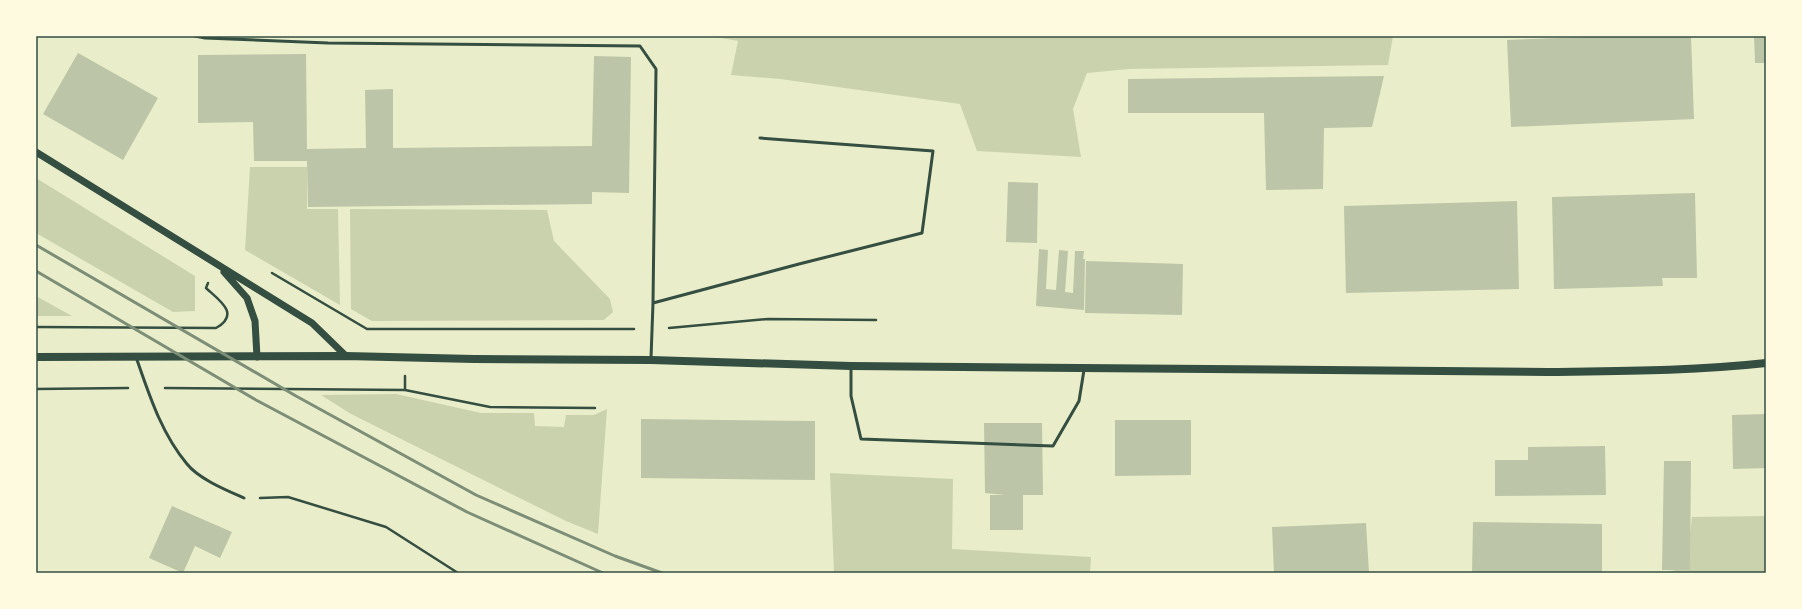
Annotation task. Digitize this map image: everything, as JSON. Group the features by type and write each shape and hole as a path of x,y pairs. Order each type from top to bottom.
{"main road":[{"path":"36,357 346,356 474,359 651,360 851,366 1548,372 1652,370 1766,363"}],"street":[{"path":"36,152 312,324 346,356"},
{"path":"219,266 247,298 255,321 257,357"}],"lane":[{"path":"195,36 205,38 328,43 640,46 656,69 651,360"},
{"path":"653,303 922,233 933,151 760,138"},
{"path":"135,356 159,421 187,465 216,486 244,498"},
{"path":"851,366 851,396 861,439 1053,446 1079,401 1085,368"}],"path":[{"path":"36,327 216,328 223,324 228,315 226,306 206,288 219,266"},
{"path":"404,328 651,330 768,319 876,320"},
{"path":"36,389 147,388 405,390 490,406 595,408"},
{"path":"244,498 288,497 386,527 458,573"}],"green space":[{"path":"710,36 1393,36 1388,65 1129,69 1087,73 1073,109 1081,157 977,151 960,104 780,79 731,75 738,41"},
{"path":"250,167 307,167 307,209 338,209 340,305 245,250"},
{"path":"36,178 195,276 195,311 173,312 36,233"},
{"path":"350,209 547,210 554,241 610,299 613,312 604,320 372,321 351,309"},
{"path":"36,296 72,316 36,316"},
{"path":"396,394 481,413 534,413 535,426 564,427 566,415 594,415 607,409 598,534 566,521 351,414 321,395"},
{"path":"830,473 953,479 952,549 1091,557 1090,573 834,573"},
{"path":"1766,516 1766,573 1664,573 1686,567 1692,517"}],"building":[{"path":"1612,36 1691,36 1694,119 1511,127 1507,40"},
{"path":"1754,36 1766,36 1766,63 1755,63"},
{"path":"78,53 158,98 123,160 43,114"},
{"path":"306,54 307,149 366,148 365,90 393,89 393,148 592,146 594,56 631,57 629,193 592,192 592,204 308,207 307,161 254,161 253,122 198,123 198,55"},
{"path":"1384,76 1372,127 1324,128 1323,189 1266,190 1264,113 1128,113 1128,79"},
{"path":"1008,182 1038,183 1037,243 1006,242"},
{"path":"1695,193 1697,278 1662,278 1663,286 1554,289 1552,197"},
{"path":"1517,201 1519,289 1346,293 1344,206"},
{"path":"1039,249 1048,250 1046,289 1056,290 1059,250 1068,251 1065,292 1073,293 1075,251 1084,251 1084,310 1036,306"},
{"path":"1086,261 1183,264 1182,315 1085,313"},
{"path":"1766,414 1766,468 1733,469 1732,415"},
{"path":"641,419 815,421 815,480 641,478"},
{"path":"1115,420 1191,420 1191,475 1115,476"},
{"path":"984,423 1042,423 1043,495 1023,495 1023,530 990,530 990,495 1005,495 985,493"},
{"path":"1605,446 1606,495 1495,496 1495,460 1528,460 1528,447"},
{"path":"1664,461 1691,461 1690,570 1662,570"},
{"path":"172,506 232,532 220,558 195,546 183,573 149,558"},
{"path":"1473,522 1602,524 1602,573 1472,573"},
{"path":"1366,523 1369,573 1274,573 1272,527"}],"railway":[{"path":"36,245 296,396 476,495 615,556 662,573"},
{"path":"36,271 256,400 467,512 603,573"}]}
